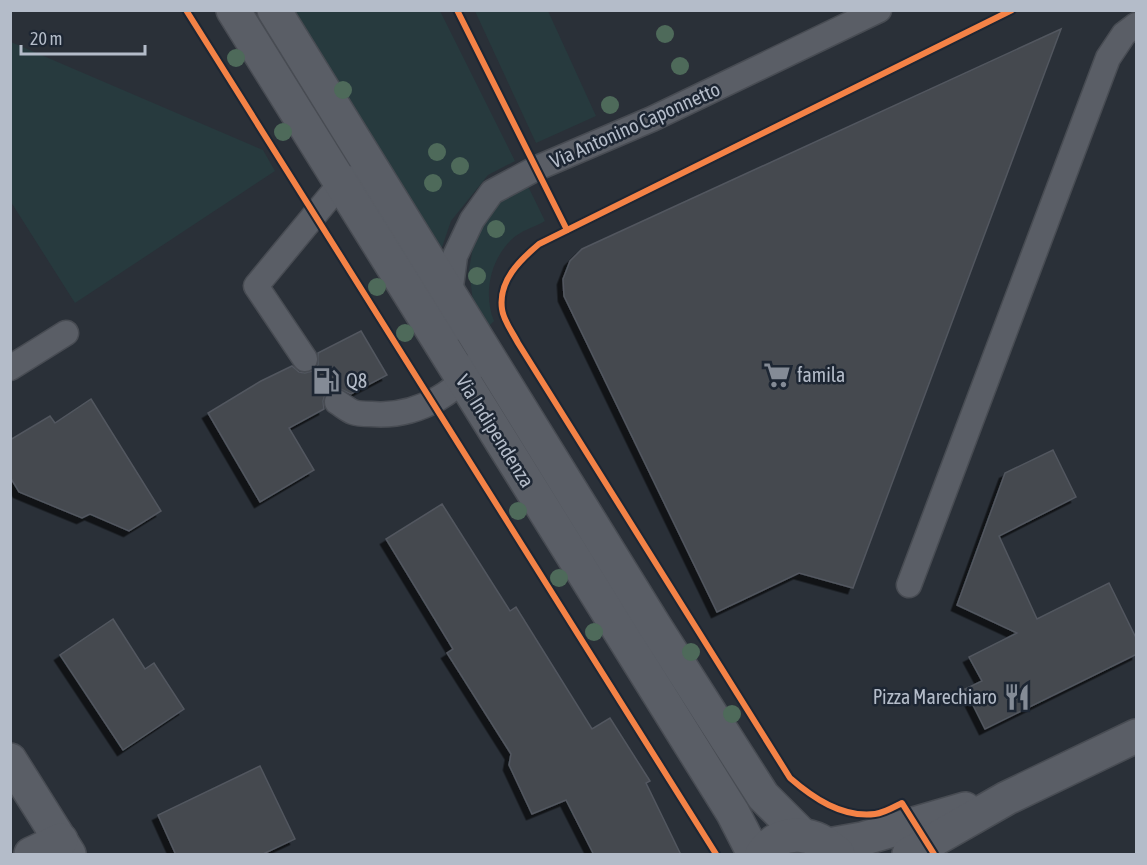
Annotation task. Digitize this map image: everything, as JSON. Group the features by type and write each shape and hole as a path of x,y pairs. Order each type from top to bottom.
{"street":[{"name":"Via Indipendenza","path":"233,10 340,183 475,366 733,813 754,855"},
{"name":"Via Indipendenza","path":"274,10 450,294 475,366 518,403 654,626 763,795 823,845"},
{"path":"909,855 1007,798 1137,736"},
{"path":"10,760 65,848 31,855"},
{"path":"762,855 775,842 788,836 823,845 861,839 1007,798"}],"lane":[{"name":"Via Antonino Caponnetto","path":"450,294 455,256 472,220 492,192 536,169 652,119 879,10"},
{"path":"909,585 1108,58 1124,34 1137,25"},
{"path":"305,359 256,286 340,183"},
{"path":"10,368 66,333"},
{"path":"337,402 354,413 384,415 418,410 475,366"}],"green space":[{"path":"284,11 440,11 515,161 488,175 451,221 440,253"},
{"path":"475,11 548,11 596,116 536,143"},
{"path":"11,42 263,150 275,171 75,303 11,202"},
{"path":"525,180 545,221 515,236 498,257 489,289 494,321 488,327 473,301 469,270 474,241 490,208"}],"building":[{"path":"1061,29 853,588 799,573 717,612 564,296 563,279 570,261 582,249"},
{"path":"361,331 387,375 351,394 338,388 330,390 325,394 324,409 289,428 314,470 260,502 208,413 261,381 292,366 299,372 312,371 318,365 318,353"},
{"path":"91,399 161,511 129,531 90,514 82,518 19,492 10,477 10,440 50,416 55,423"},
{"path":"1053,450 1076,497 999,536 1037,619 1109,583 1137,640 1137,654 985,729 965,689 982,681 969,657 1017,633 957,605 1005,473"},
{"path":"442,504 510,611 516,607 592,729 610,718 650,781 646,783 681,855 594,855 566,800 532,814 509,765 511,754 447,653 453,649 386,539"},
{"path":"113,619 145,669 154,663 184,709 123,750 60,655"},
{"path":"260,766 295,839 261,855 176,855 158,815"}],"cycle path":[{"path":"186,10 716,854"},
{"path":"457,10 567,230"},
{"path":"934,854 902,803 878,813 851,813 818,799 790,778 518,343 504,318 502,299 503,289 512,272 539,244 1012,10"}],"place":[{"name":"famila","path":"777,375"},
{"name":"Q8","path":"326,381"},
{"name":"Pizza Marechiaro","path":"1017,697"}]}
